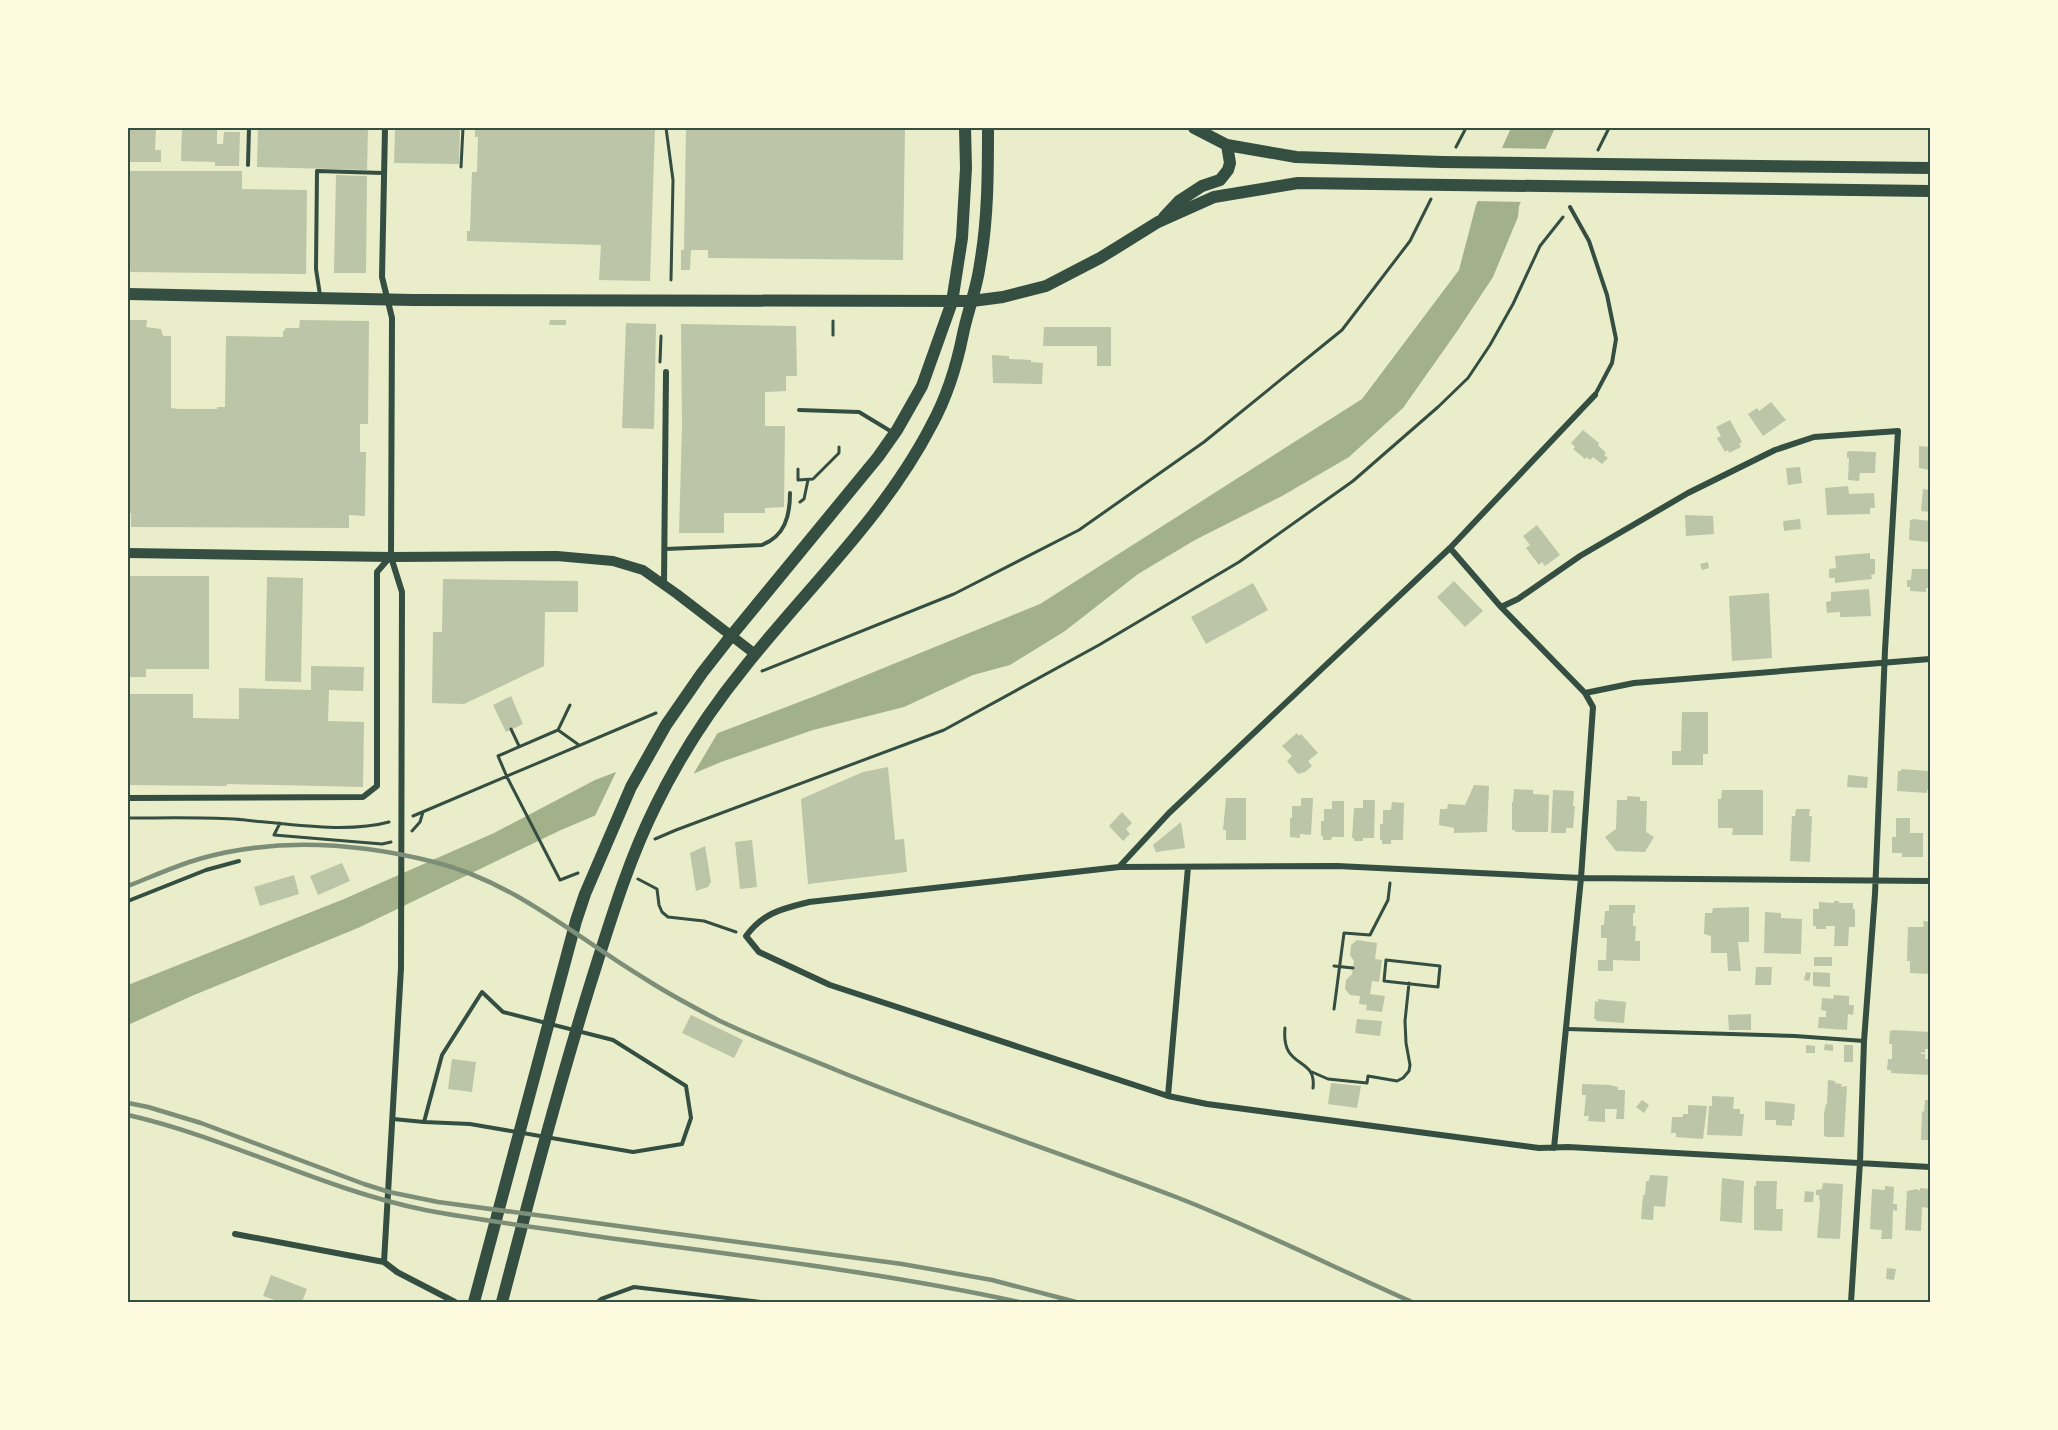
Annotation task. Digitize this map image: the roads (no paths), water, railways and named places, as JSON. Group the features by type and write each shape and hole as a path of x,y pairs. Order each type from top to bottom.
{"main road":[{"path":"474,1302 550,1015 585,894 619,813 649,754 689,692 731,636 895,434 922,386 952,302 963,226 965,128"},
{"path":"502,1302 554,1106 621,886 656,805 684,751 713,707 897,481 933,423 962,342 981,263 988,179 988,128"},
{"path":"1194,128 1227,145 1296,157 1442,162 1930,168"},
{"path":"1158,222 1179,201 1202,186 1220,180 1228,170 1230,163 1227,145"},
{"path":"128,294 388,299 972,301 1003,297 1046,286 1100,258 1158,222 1214,197 1298,183 1930,192"}],"street":[{"path":"384,1262 401,968 403,735 402,592 391,557 392,318 382,277 385,128"},
{"path":"664,584 666,372"},
{"path":"1119,867 1178,805 1450,548 1595,394"},
{"path":"1501,606 1518,599 1580,556 1688,493 1775,450 1814,437 1898,431 1851,1302"},
{"path":"1450,548 1501,606 1585,693 1593,707 1581,878 1554,1148"},
{"path":"128,553 391,557 557,556 613,561 643,570 755,654"},
{"path":"128,798 363,797 377,786 377,572 391,557"},
{"path":"1585,693 1634,683 1930,659"},
{"path":"1930,881 1581,878 1337,866 1119,867 809,902 773,912 756,923 746,936 759,952 830,985 1168,1096 1216,1106 1539,1148 1930,1167"},
{"path":"1168,1096 1188,867"},
{"path":"236,1233 384,1262 397,1272 455,1302"}],"lane":[{"path":"248,165 249,128"},
{"path":"320,298 316,269 317,171 383,173"},
{"path":"1570,207 1589,241 1607,295 1616,339 1612,363 1595,394"},
{"path":"799,410 859,412 895,434"},
{"path":"665,549 762,545 781,532 786,524 790,493"},
{"path":"128,901 206,870 239,861"},
{"path":"393,1119 424,1122 470,1124 633,1152 682,1144 692,1118 686,1086 613,1040 503,1012 482,993 442,1055 424,1122"},
{"path":"1567,1029 1795,1036 1864,1041"},
{"path":"597,1302 634,1287 760,1302"}],"railway":[{"path":"128,886 199,859 228,852 287,845 376,850 464,871 519,897 656,986 734,1028 878,1087 1206,1209 1412,1302"},
{"path":"128,1103 201,1123 389,1192 438,1202 902,1264 992,1280 1076,1302"},
{"path":"128,1115 203,1137 349,1190 425,1210 863,1273 1019,1302"}]}
